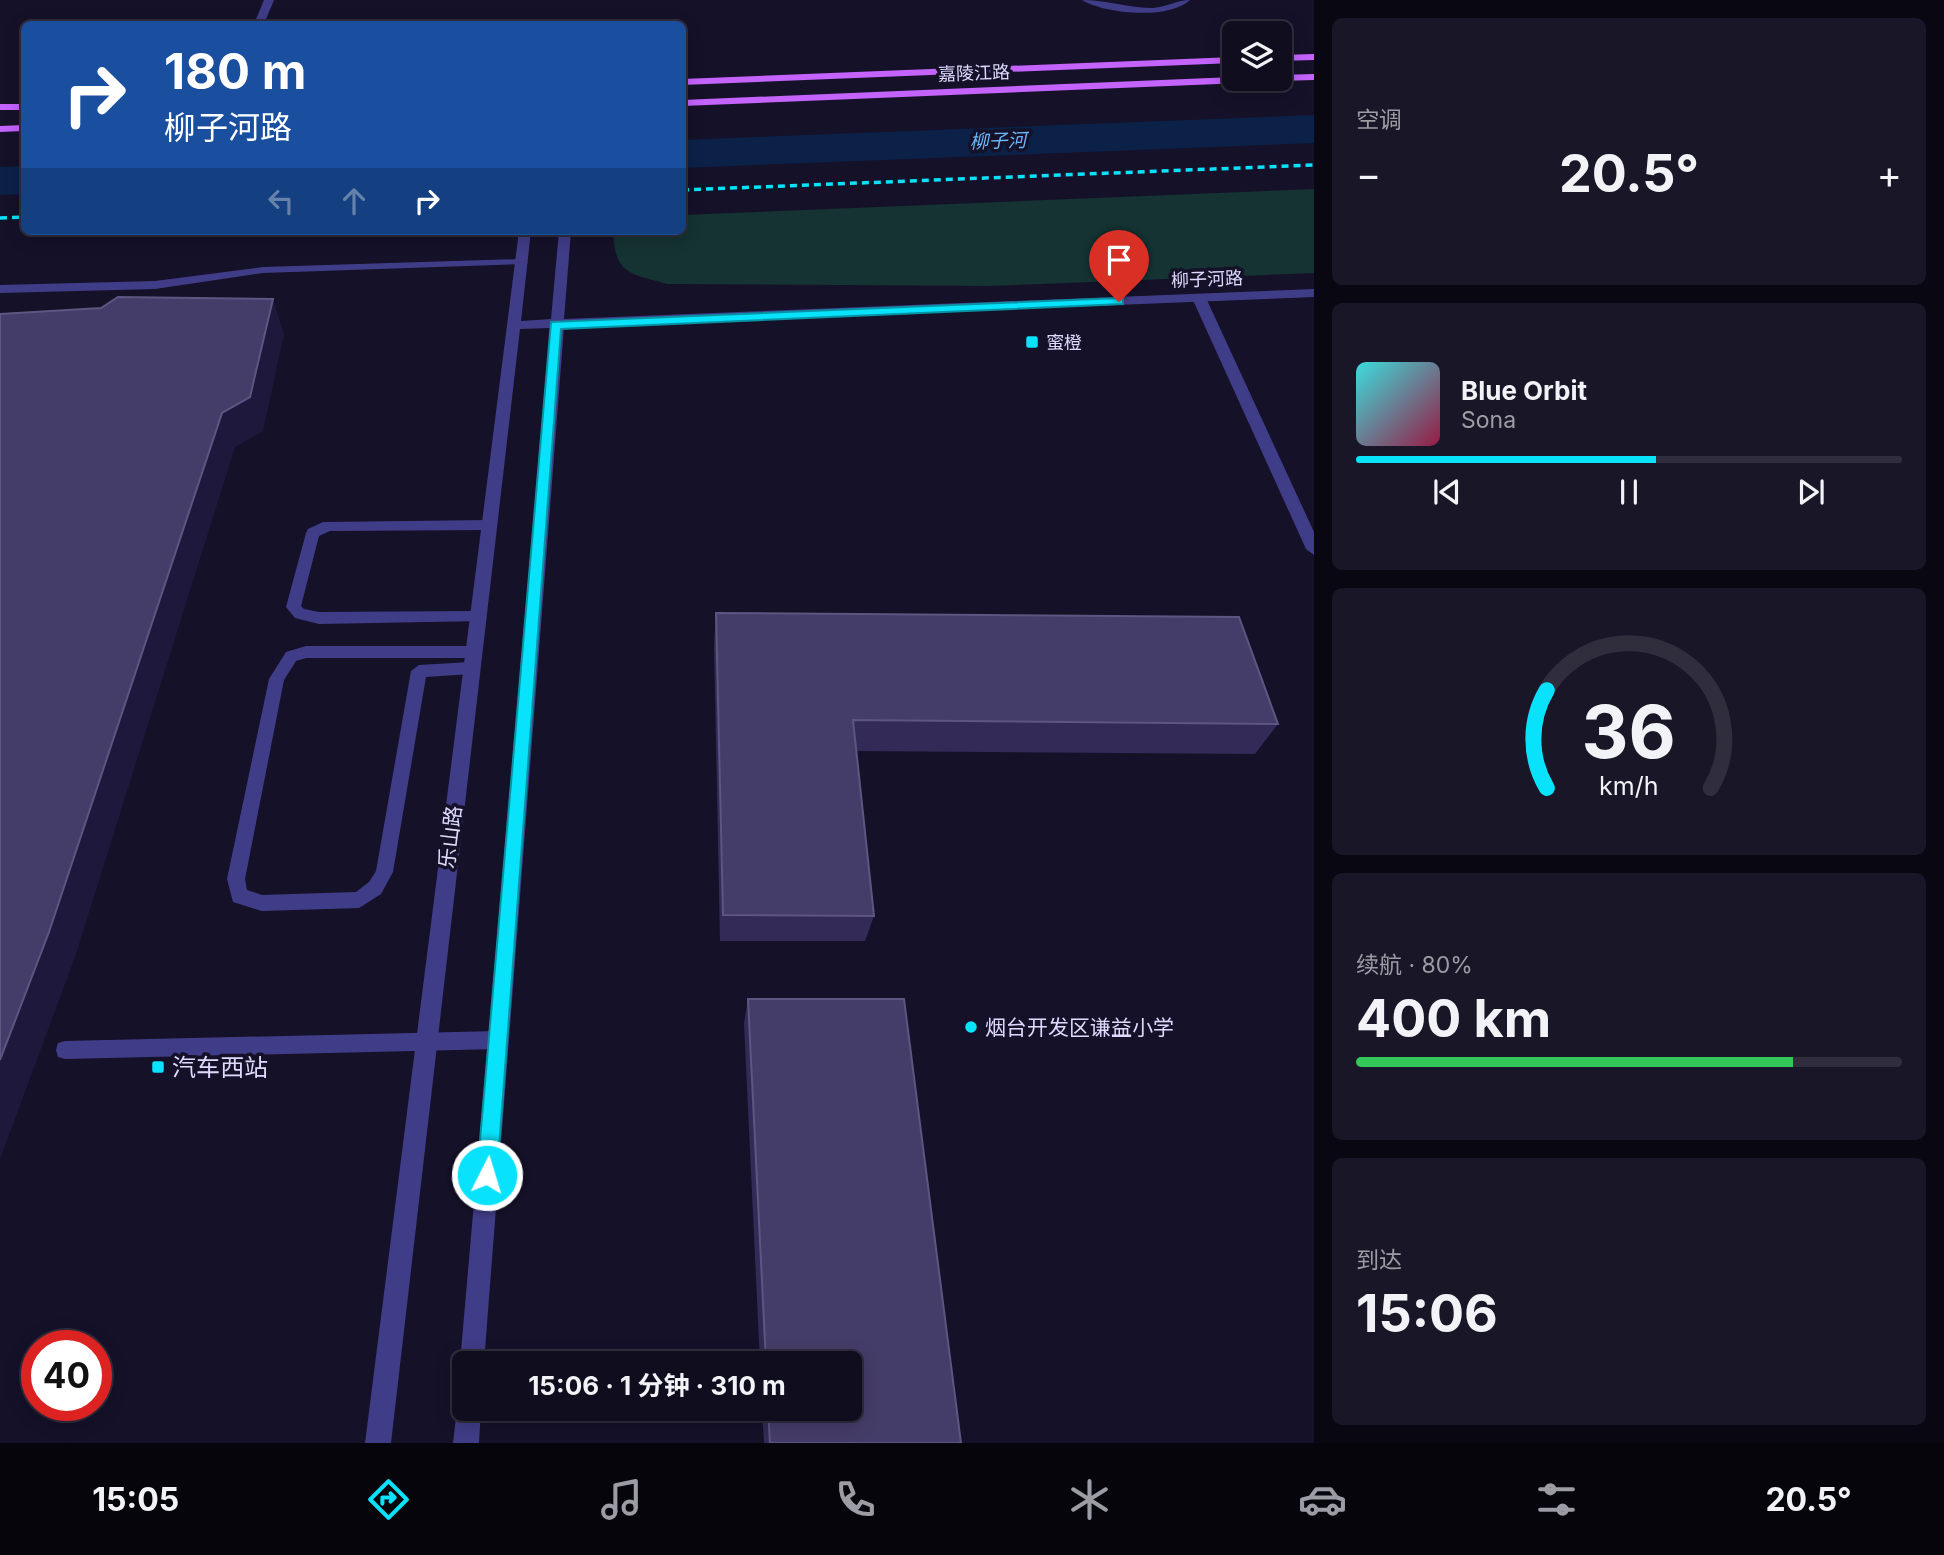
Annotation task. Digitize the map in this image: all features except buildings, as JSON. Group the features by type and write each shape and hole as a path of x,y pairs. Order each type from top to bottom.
{"main road":[{"path":"1292,58 1314,57"},
{"name":"嘉陵江路","path":"686,82 1222,60"},
{"path":"1292,78 1314,77"},
{"name":"嘉陵江路","path":"686,103 1222,81"},
{"path":"0,107 21,107"},
{"path":"0,129 21,128"}],"street":[{"path":"260,21 270,0"},
{"name":"乐山路","path":"378,1443 525,235"},
{"path":"473,1351 555,325 565,235"},
{"name":"柳子河路","path":"513,325 1314,293"},
{"path":"1199,298 1314,549"},
{"path":"466,1443 467,1421"}],"lane":[{"path":"1086,0 1137,9 1172,9 1186,0"},
{"path":"0,289 155,285 263,270 522,262"},
{"path":"477,617 319,618 300,614 293,607 313,533 328,526 489,525"},
{"path":"306,652 472,660 419,671 384,872 375,888 359,900 262,903 239,896 236,879 277,678 291,656 306,652"},
{"path":"65,1050 498,1040"}],"green space":[{"path":"1314,189 1314,273 991,286 667,284 626,270 617,256 613,235 686,235 686,215"}],"waterway":[{"name":"柳子河","path":"686,154 1314,129"},
{"name":"柳子河","path":"0,181 21,180"}],"railway":[{"path":"686,190 1314,165"},
{"path":"0,218 21,217"}],"place":[{"name":"蜜橙","path":"1032,342"},
{"name":"烟台开发区谦益小学","path":"971,1027"},
{"name":"汽车西站","path":"158,1067"}],"route":[{"path":"487,1175 555,325 1119,302"}]}
